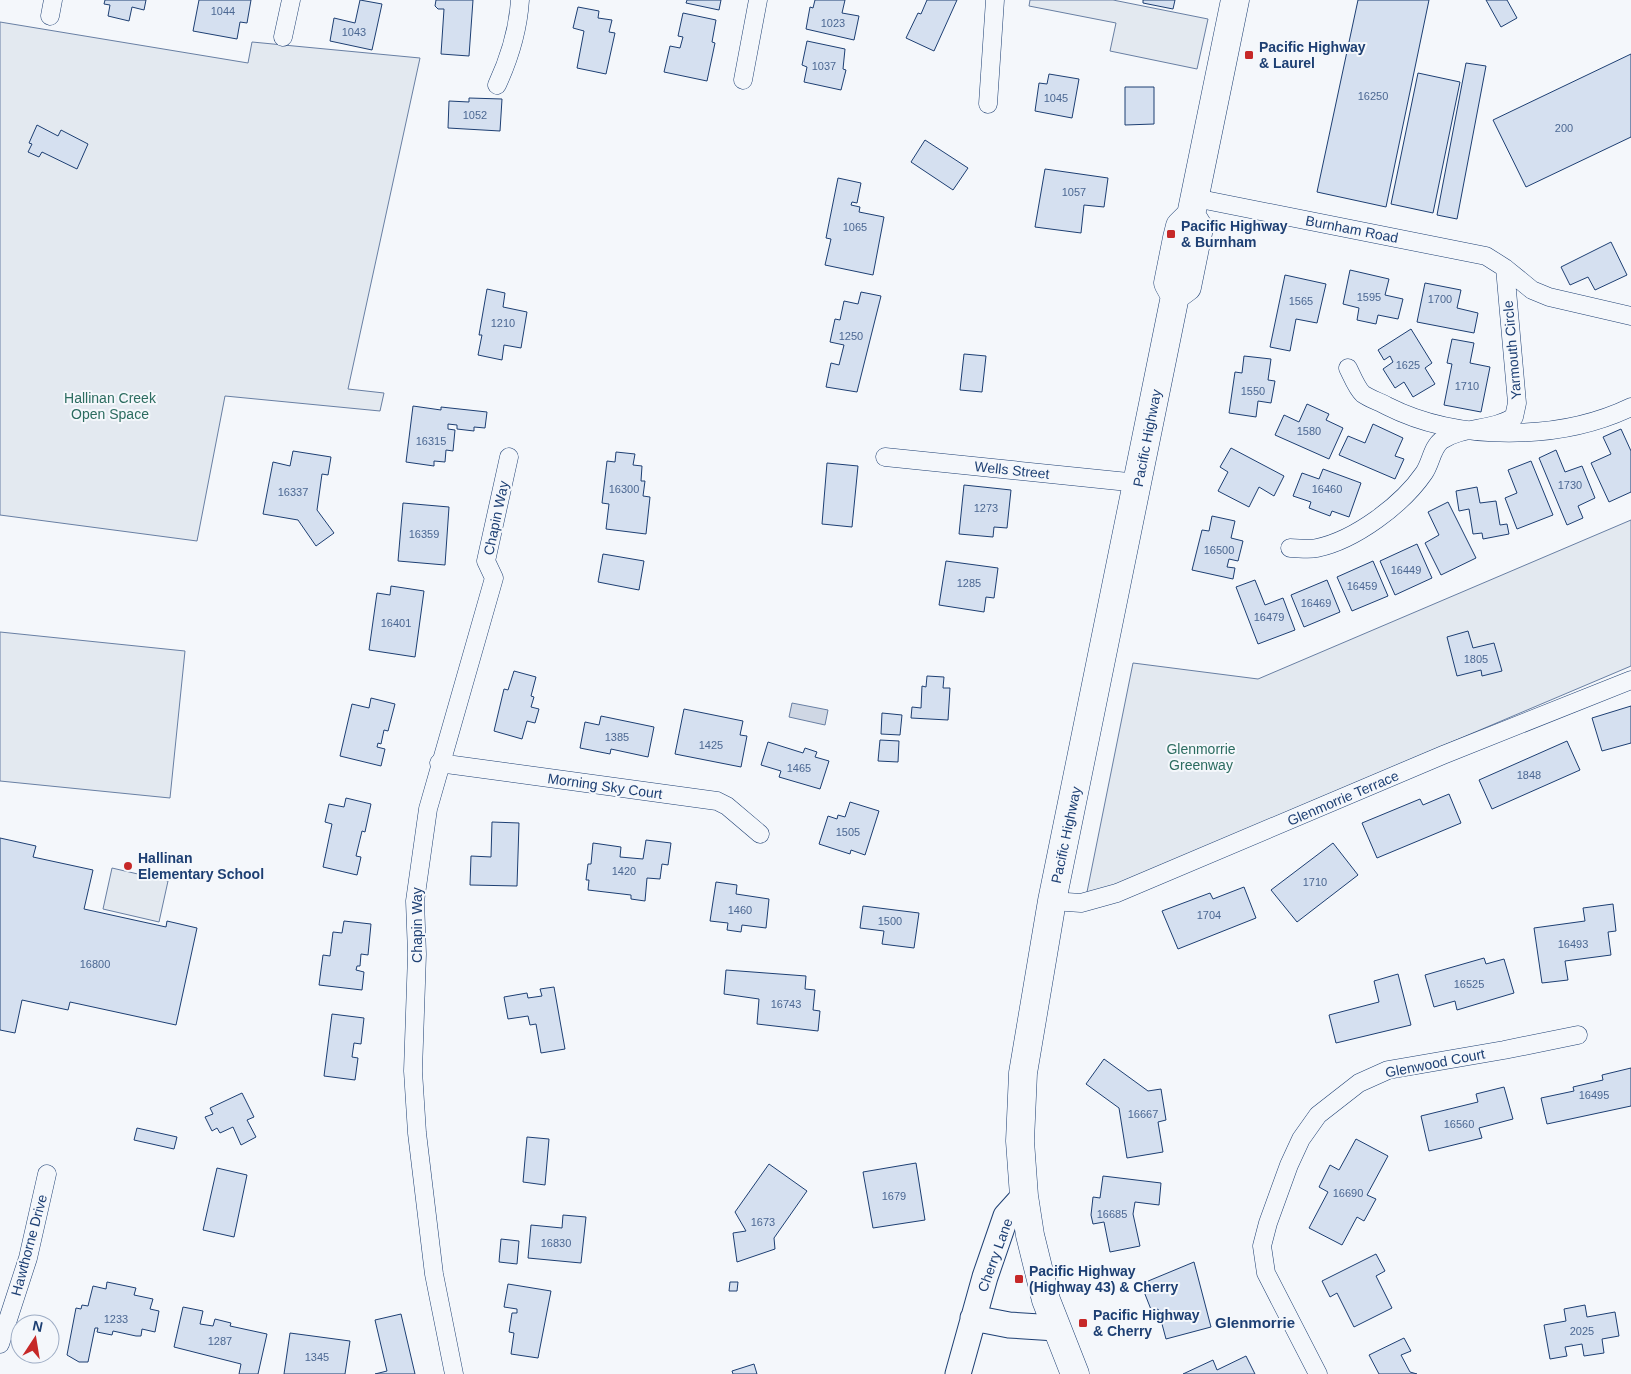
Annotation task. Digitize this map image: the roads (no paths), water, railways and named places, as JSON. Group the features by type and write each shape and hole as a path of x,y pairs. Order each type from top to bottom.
{"main road":[{"name":"Pacific Highway","path":"1075,1374 1046,1300 1024,1196 1020,1123 1023,1073 1052,901 1175,296 1187,287 1199,228 1193,206 1235,0"}],"street":[{"path":"283,36 291,0"},
{"path":"498,86 510,56 518,28 520,0"},
{"path":"743,80 758,0"},
{"path":"988,104 995,0"},
{"name":"Burnham Road","path":"1193,206 1486,256 1505,268"},
{"name":"Yarmouth Circle","path":"1505,268 1532,290 1549,297 1631,316"},
{"name":"Yarmouth Circle","path":"1469,430 1507,422 1514,417 1516,410 1505,268"},
{"path":"1348,368 1362,394 1404,414 1469,430 1518,432 1576,426 1607,419 1631,407"},
{"path":"1290,548 1315,548 1333,543 1370,523 1395,505 1410,490 1425,472 1439,443 1454,434 1469,430"},
{"name":"Chapin Way","path":"454,1374 434,1274 428,1231 413,1071 417,954 415,901 422,844 439,763 494,578 486,561 509,456"},
{"name":"Wells Street","path":"885,457 1138,483"},
{"name":"Glenmorrie Terrace","path":"1052,901 1081,903 1117,893 1444,755 1631,680"},
{"name":"Morning Sky Court","path":"439,763 717,801 727,806 760,834"},
{"name":"Glenwood Court","path":"1318,1374 1266,1273 1262,1246 1268,1223 1289,1166 1301,1139 1318,1116 1359,1083 1388,1070 1504,1050 1578,1034"},
{"name":"Hawthorne Drive","path":"0,1344 28,1258 48,1174"},
{"name":"Cherry Lane","path":"958,1374 973,1318 1006,1216 1024,1196"},
{"path":"973,1318 1009,1325 1056,1328"}],"place":[{"name":"Pacific Highway & Laurel","path":"1249,55"},
{"name":"Pacific Highway & Burnham","path":"1171,234"},
{"name":"Hallinan Elementary School","path":"128,866"},
{"name":"Pacific Highway (Highway 43) & Cherry","path":"1019,1279"},
{"name":"Pacific Highway & Cherry","path":"1083,1323"}],"district":[{"name":"Glenmorrie","path":"1255,1322"}],"park label":[{"name":"Hallinan Creek Open Space","path":"110,406"},
{"name":"Glenmorrie Greenway","path":"1201,758"}]}
